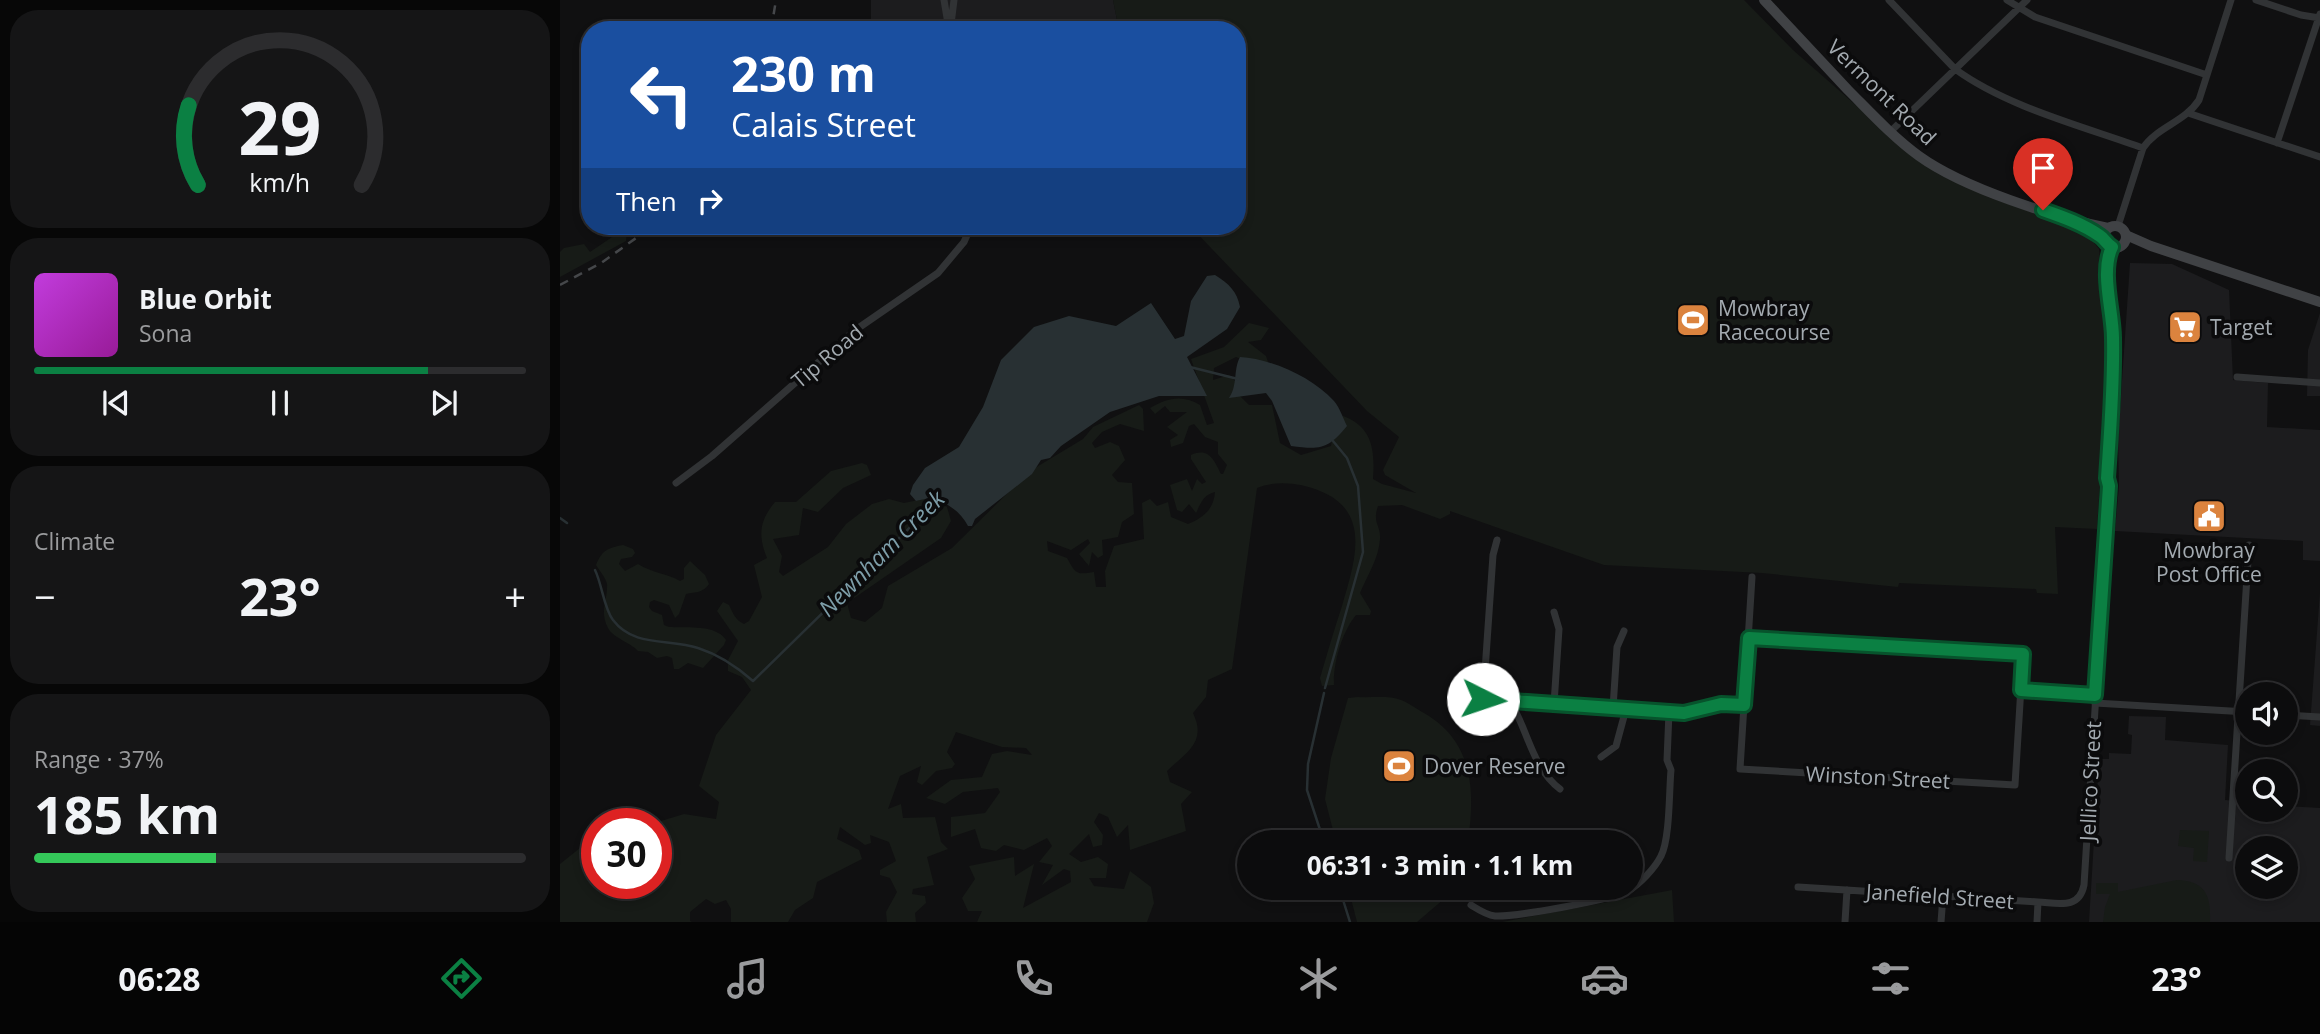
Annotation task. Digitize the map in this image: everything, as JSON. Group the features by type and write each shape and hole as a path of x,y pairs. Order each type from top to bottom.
{"street":[{"path":"944,0 948,21"},
{"path":"951,21 954,0"},
{"name":"Vermont Road","path":"1764,0 1890,132 1918,155 1952,176 2068,218 2320,302"},
{"path":"1889,0 1955,69 2025,106 2143,148"},
{"path":"2007,0 2035,17 2207,75"},
{"path":"1890,132 2027,0"},
{"path":"2114,232 2126,240 2116,247 2107,244 2114,232 2143,148 2151,138 2188,113 2199,100 2231,0"},
{"path":"2256,0 2301,15 2320,17 2277,143"},
{"path":"2188,113 2320,157"},
{"name":"Tip Road","path":"676,484 712,456 854,331 938,273 967,235"},
{"name":"Vermont Road","path":"2116,247 2151,246"},
{"name":"Jellico Street","path":"2080,897 2084,885 2109,486 2107,478 2113,337 2107,273 2109,254 2116,247"},
{"path":"2237,377 2320,383"},
{"path":"1497,540 1493,555 1483,699 1684,713 1721,704 1744,705 1752,577"},
{"path":"2244,682 2249,545"},
{"path":"1554,612 1559,629 1554,704"},
{"path":"1613,708 1617,647 1624,631"},
{"path":"1749,638 2023,654 2021,690 2235,711"},
{"name":"Winston Street","path":"1744,705 1740,769 2015,785 2021,690"},
{"path":"1510,701 1528,736 1539,766 1560,789"},
{"path":"1601,757 1616,746 1626,709"},
{"path":"1471,905 1483,913 1496,916 1525,914 1617,895 1635,886 1657,862 1665,847 1671,770 1667,761 1669,712"},
{"path":"2298,716 2320,717"},
{"path":"2229,858 2240,745"},
{"name":"Janefield Street","path":"1798,887 2066,903 2077,901 2080,897"},
{"path":"1844,922 1847,890"},
{"path":"1941,922 1943,896"},
{"path":"2037,922 2038,902"}],"shaded area":[{"path":"871,0 1113,0 1117,21 871,21"},
{"name":"Mowbray Racecourse","path":"1113,0 1744,0 1793,50 1875,122 1988,197 2063,223 2089,236 2099,249 2109,348 2097,529 2055,527 2058,594 2037,593 2036,589 1899,583 1898,587 1762,573 1604,565 1450,511 1450,514 1440,519 1402,505 1378,506 1376,516 1380,534 1379,546 1360,593 1371,611 1370,615 1356,615 1351,622 1339,648 1334,685 1322,686 1320,678 1351,573 1355,541 1353,526 1347,512 1337,500 1320,491 1305,486 1272,484 1257,488 1232,669 1208,680 1206,697 1193,713 1198,732 1193,746 1167,771 1170,782 1192,792 1181,804 1186,831 1130,850 1128,825 1117,837 1108,817 1099,813 1094,822 1103,835 1102,845 1093,847 1089,834 1069,854 1081,862 1098,857 1108,864 1106,878 1089,878 1094,886 1124,889 1130,871 1151,887 1154,903 1147,922 977,922 982,911 968,911 962,898 975,879 969,866 1014,857 1015,876 1034,864 1023,908 1071,882 1070,871 1064,869 1042,885 1053,865 1039,862 1052,846 1047,838 1024,850 1004,845 996,851 981,848 975,829 951,837 951,817 985,813 1000,792 998,788 963,792 945,804 926,798 951,780 982,777 992,754 1007,751 1032,755 1026,748 1002,747 956,732 947,752 955,764 952,768 936,771 922,785 917,782 921,766 900,776 888,809 901,804 903,818 935,817 941,842 948,849 927,857 934,885 913,889 912,894 925,896 926,903 915,913 916,922 887,922 886,912 897,892 890,878 880,875 880,870 896,861 889,842 870,835 871,843 865,845 840,827 837,839 859,850 862,859 817,882 813,898 795,910 788,922 731,922 731,909 726,900 715,904 706,899 690,912 692,922 560,922 560,864 581,847 581,899 672,899 672,818 684,814 716,819 719,802 699,786 716,735 751,690 742,677 728,671 728,660 738,641 717,611 723,602 729,605 741,622 744,624 749,621 762,597 754,565 767,558 761,536 766,516 775,502 796,502 831,471 862,463 867,465 871,475 843,488 818,512 803,508 799,535 773,539 782,556 779,572 783,576 828,547 846,524 872,504 889,499 904,503 928,498 938,500 947,507 951,521 941,538 847,603 851,618 865,622 882,608 888,586 952,548 1030,471 1083,439 1093,427 1139,405 1143,409 1144,431 1120,424 1102,432 1092,443 1095,448 1110,442 1119,446 1125,460 1112,475 1118,482 1132,483 1134,514 1122,522 1118,537 1102,540 1103,555 1098,558 1092,552 1089,566 1079,554 1090,543 1088,539 1071,550 1047,541 1048,551 1067,558 1077,572 1094,572 1096,587 1106,587 1105,571 1114,546 1144,539 1142,503 1150,499 1157,506 1168,502 1171,517 1188,524 1203,516 1210,508 1215,492 1205,497 1196,513 1189,504 1182,512 1177,510 1170,485 1187,479 1192,491 1197,479 1202,484 1206,482 1191,459 1191,455 1197,453 1210,456 1223,474 1227,465 1218,454 1218,442 1205,437 1194,424 1189,426 1183,443 1171,447 1170,440 1178,435 1167,427 1187,412 1170,412 1165,406 1155,414 1150,408 1169,400 1187,399 1200,405 1207,425 1214,423 1191,359 1224,347 1249,323 1269,328 1261,340 1248,342 1266,356 1269,365 1262,368 1236,357 1214,368 1213,380 1229,375 1238,384 1238,394 1249,405 1272,405 1280,443 1301,455 1331,446 1334,426 1343,416 1353,421 1361,427 1370,441 1373,479 1416,493 1385,475 1383,470 1399,437 1367,411 1199,235 1246,235 1246,21 1117,21"},
{"path":"615,235 627,235 626,241 560,277 560,252 564,248 584,244 590,252"},
{"path":"2130,263 2172,264 2229,290 2233,380 2268,383 2267,427 2320,430 2320,561 2303,560 2303,541 2115,531"},
{"path":"1215,275 1232,288 1240,307 1227,329 1187,357 1207,396 1159,396 1110,412 1061,446 1050,458 1041,460 1032,474 975,519 972,526 968,526 953,508 946,504 931,499 916,501 910,494 925,468 959,447 983,407 1001,360 1034,327 1069,316 1116,326 1151,303 1175,339 1184,336 1191,301 1207,276"},
{"path":"2320,313 2320,396 2307,396 2308,350"},
{"path":"1240,357 1278,365 1315,384 1334,401 1347,426 1323,446 1291,446 1266,393 1229,398 1234,388"},
{"path":"623,545 633,549 635,553 632,557 621,559 619,564 625,571 638,564 680,581 684,579 684,568 690,561 705,575 709,584 707,587 702,591 686,594 675,618 669,605 654,600 649,607 662,615 664,625 708,629 726,640 703,668 688,663 674,669 672,658 657,658 648,652 638,651 608,628 604,611 607,584 596,565 606,551"},
{"path":"2320,593 2320,726 2310,725"},
{"name":"Dover Reserve","path":"1348,698 1396,698 1404,701 1441,725 1453,738 1467,769 1471,804 1469,830 1333,830 1325,799 1331,758"},
{"path":"2129,716 2166,717 2165,740 2228,745 2225,800 2235,801 2235,822 2298,822 2298,807 2320,808 2320,922 2089,922 2099,759 2109,759 2109,753 2131,754 2132,735 2128,734"},
{"path":"2180,830 2209,831 2207,862 2193,861 2194,848 2178,846"},
{"path":"2177,880 2195,883 2205,892 2210,922 2103,922 2110,894 2096,894 2096,883 2118,883 2118,892"},
{"path":"1672,890 1674,922 1502,922 1619,900 1643,900 1643,896"},
{"path":"1351,900 1443,900 1417,922 1357,922"}],"waterway":[{"name":"Newnham Creek","path":"1190,367 1238,379"},
{"name":"Newnham Creek","path":"1325,688 1363,552 1358,486 1347,458 1333,441"},
{"name":"Newnham Creek","path":"595,570 610,615 622,629 642,639 687,645 706,651 740,670 753,681 940,498"},
{"name":"Newnham Creek","path":"560,518 567,523"},
{"name":"Newnham Creek","path":"1320,830 1307,790 1308,764 1324,693"},
{"name":"Newnham Creek","path":"1343,900 1350,922"}],"railway":[{"path":"772,21 776,0"},
{"path":"560,285 601,263 640,235"}],"place":[{"name":"Mowbray Racecourse","path":"1693,320"},
{"name":"Target","path":"2185,327"},
{"name":"Mowbray Post Office","path":"2209,516"},
{"name":"Dover Reserve","path":"1399,766"}],"route":[{"path":"1483,699 1684,713 1721,704 1744,705 1749,638 2023,654 2021,690 2095,695 2109,486 2107,478 2113,337 2107,273 2112,247 2104,238 2068,218 2043,210"}]}
